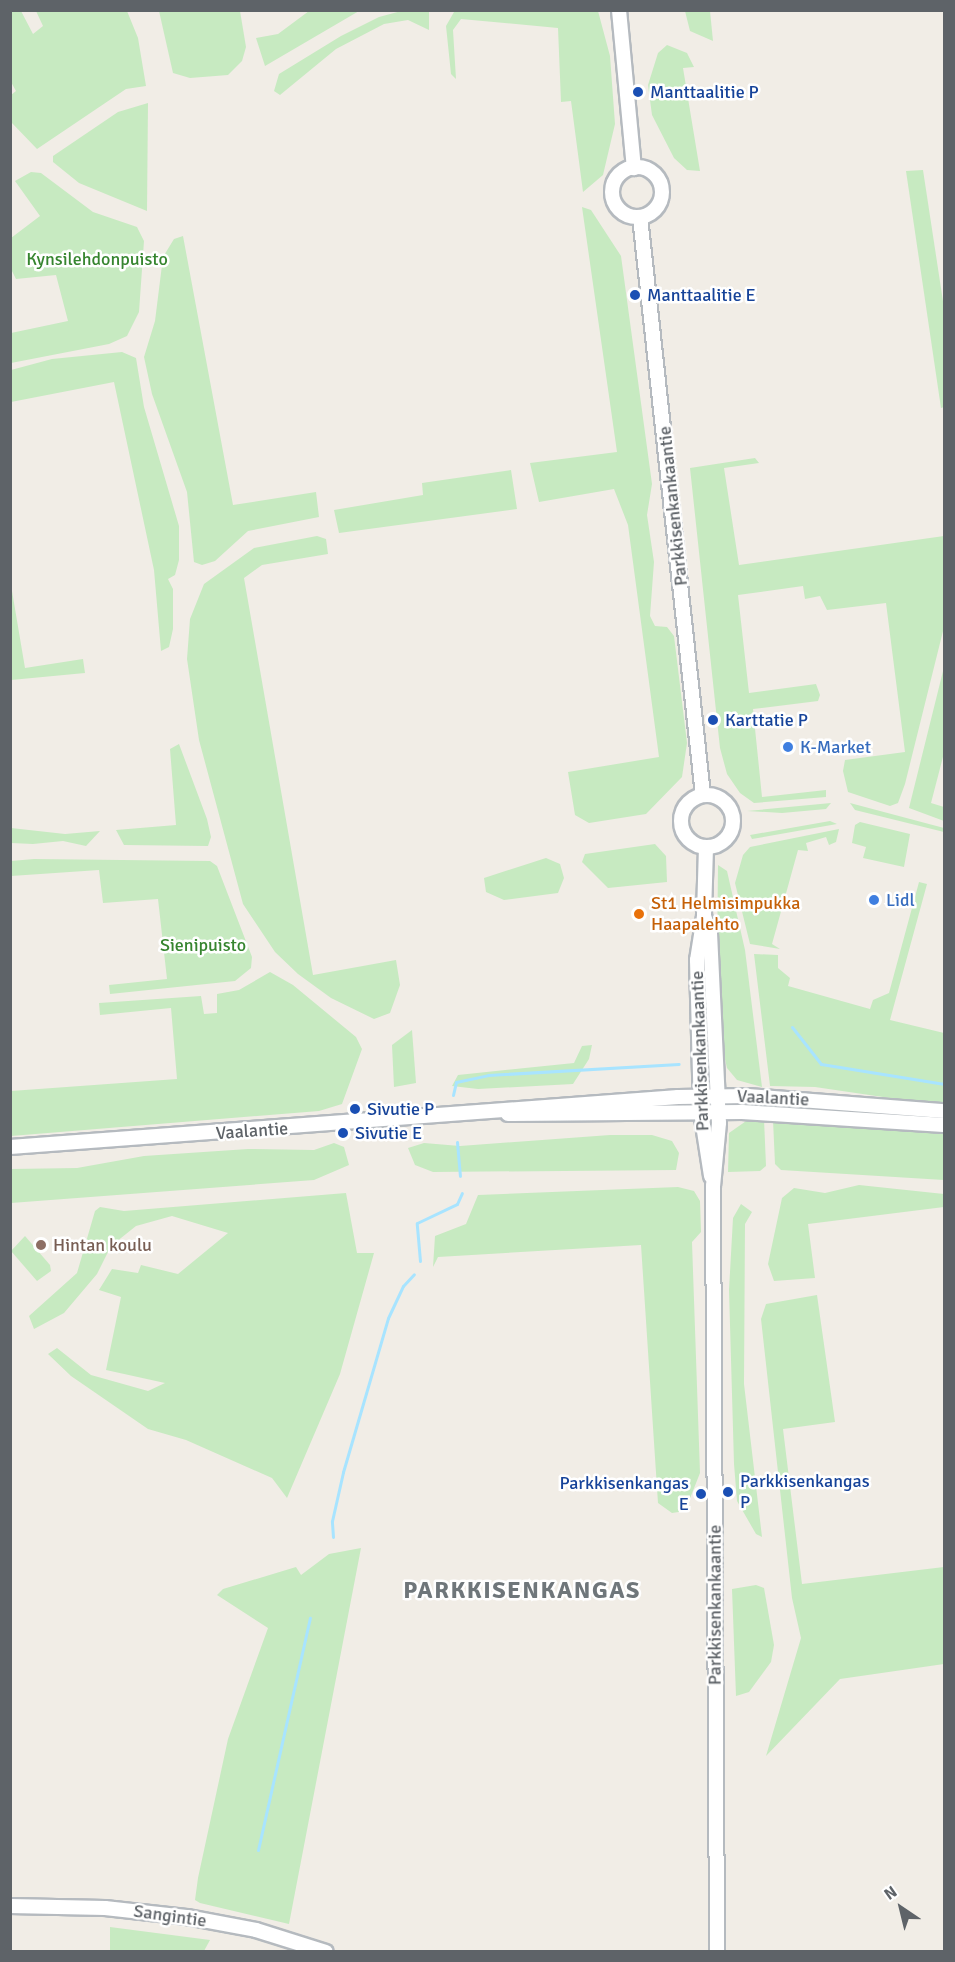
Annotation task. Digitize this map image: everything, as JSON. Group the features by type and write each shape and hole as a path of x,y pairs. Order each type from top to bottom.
{"main road":[{"path":"618,10 634,168"},
{"path":"634,168 654,173 662,189 657,208 640,217 618,208 612,191 618,177 634,168"},
{"name":"Parkkisenkankaantie","path":"640,217 703,795"},
{"path":"703,795 719,798 732,817 728,837 706,847 687,839 680,822 683,810 703,795"},
{"name":"Parkkisenkankaantie","path":"706,847 704,916 697,960 700,1112 713,1186"},
{"name":"Parkkisenkankaantie","path":"704,916 710,933 718,1096 713,1186 717,1952"},
{"name":"Vaalantie","path":"10,1147 494,1112 530,1105 700,1096 945,1111"},
{"name":"Vaalantie","path":"494,1112 536,1117 718,1112 945,1125"},
{"name":"Sangintie","path":"10,1905 105,1908 187,1917 277,1935 326,1952"}],"green space":[{"path":"11,10 21,11 33,34 43,26 36,11 127,11 138,38 146,86 126,89 37,149 11,122 11,95 16,91 11,82"},
{"path":"405,10 429,11 429,30 408,20 384,24 336,49 280,95 274,91 279,74 341,36 379,17"},
{"path":"159,11 240,11 246,47 242,61 228,75 190,78 173,73"},
{"path":"309,11 359,11 265,66 256,38 278,34"},
{"path":"598,11 610,56 615,124 603,175 583,192 571,101 561,102 558,28 461,19 453,30 456,79 451,74 446,26 454,12"},
{"path":"685,11 710,11 713,41 690,31"},
{"path":"667,45 687,53 694,67 683,68 700,171 687,170 674,158 652,115 648,85 658,53"},
{"name":"Kynsilehdonpuisto","path":"148,103 147,211 79,183 53,162 53,156 118,112"},
{"path":"923,170 944,308 944,407 941,408 906,171"},
{"name":"Kynsilehdonpuisto","path":"31,172 41,173 93,212 137,227 144,241 139,312 127,336 109,344 11,363 11,333 68,321 56,275 16,279 11,269 11,238 40,216 15,181"},
{"path":"582,207 591,210 621,256 652,484 647,515 654,562 650,616 655,626 667,627 674,636 687,743 682,777 646,814 589,823 575,815 568,772 659,757 628,525 614,489 539,502 530,463 617,452"},
{"path":"183,236 233,505 316,492 319,517 248,531 215,561 202,565 194,562 187,492 152,394 144,357 155,321 163,257 174,239"},
{"path":"122,352 136,358 144,407 179,526 179,560 175,575 168,579 173,589 173,629 169,647 161,651 154,570 114,382 11,402 11,370 52,359"},
{"path":"755,458 759,463 724,468 739,565 944,536 944,627 905,784 898,803 890,806 848,792 843,771 845,760 905,752 886,603 827,610 820,596 805,599 803,586 738,595 749,693 816,684 820,695 818,701 753,709 762,797 826,790 826,797 754,803 740,793 727,774 720,748 690,468"},
{"path":"511,470 517,509 339,533 334,510 423,495 422,483"},
{"path":"317,536 326,539 328,554 262,565 244,578 313,975 396,960 400,985 390,1013 374,1019 331,998 298,974 275,952 243,904 199,740 187,659 190,619 204,584 254,548"},
{"path":"12,591 25,668 83,659 85,673 11,680"},
{"path":"944,667 944,753 931,803 944,807 944,821 909,808"},
{"path":"179,744 207,819 211,837 208,846 124,845 116,830 176,825 170,749"},
{"path":"831,803 826,809 782,813 747,811"},
{"path":"850,803 944,828 944,832 855,810"},
{"path":"830,821 837,824 752,839 750,835"},
{"path":"860,822 910,834 904,867 863,858 866,847 852,843 855,825"},
{"path":"11,828 65,834 100,831 86,846 63,841 33,844 11,843"},
{"path":"839,829 836,842 829,845 826,837 806,843 808,851 798,850 772,944 780,949 750,944 735,883 743,855 750,847"},
{"path":"655,844 666,856 667,882 608,888 582,862 585,854"},
{"path":"546,858 560,864 564,878 558,893 504,900 486,892 484,878"},
{"name":"Sienipuisto","path":"34,859 210,861 217,866 252,957 251,968 235,981 110,994 109,985 167,979 158,899 103,903 99,870 11,876 11,861"},
{"path":"718,865 727,871 745,950 762,1087 737,1080 727,1068 722,1046 717,963"},
{"path":"919,882 927,884 890,1020 944,1033 944,1106 815,1087 770,1086 754,954 778,955 778,968 790,978 788,986 870,1009 873,1000 889,993"},
{"path":"270,972 293,985 356,1037 362,1049 342,1104 319,1111 11,1136 11,1091 177,1079 171,1008 100,1015 99,1003 201,996 204,1014 217,1013 217,994 239,990"},
{"path":"412,1030 416,1083 394,1087 392,1045"},
{"path":"592,1045 589,1059 573,1084 478,1089 452,1086 458,1075 574,1063 582,1046"},
{"path":"749,1119 764,1119 766,1166 760,1171 728,1172 729,1133"},
{"path":"773,1120 944,1130 944,1180 781,1170 775,1164"},
{"path":"610,1135 652,1135 672,1141 679,1153 676,1170 433,1172 415,1165 408,1148 424,1143 460,1146"},
{"path":"334,1143 344,1147 349,1165 314,1180 11,1203 11,1169 77,1168 144,1156 248,1149 314,1150"},
{"path":"859,1185 944,1194 944,1207 808,1224 815,1278 774,1281 768,1264 782,1198 794,1188 825,1193"},
{"path":"678,1187 694,1191 700,1201 701,1232 692,1242 700,1473 685,1511 672,1513 658,1503 641,1245 438,1257 433,1267 435,1236 466,1224 478,1195"},
{"path":"346,1193 357,1253 374,1253 340,1374 287,1498 272,1478 186,1440 148,1429 71,1376 48,1354 57,1348 91,1375 148,1391 165,1383 106,1370 121,1297 99,1290 112,1269 138,1273 141,1265 178,1274 228,1233 172,1216 136,1226 111,1246 97,1274 64,1313 34,1329 29,1316 77,1273 95,1211 100,1207 124,1211"},
{"path":"741,1204 752,1212 745,1224 744,1384 762,1537 756,1534 737,1501 734,1464 729,1290 733,1218"},
{"path":"25,1236 50,1265 51,1271 37,1281 11,1251"},
{"path":"817,1295 835,1422 783,1429 802,1584 944,1567 944,1664 840,1679 766,1756 801,1638 792,1598 761,1319 766,1304"},
{"path":"361,1548 289,1924 200,1903 195,1900 198,1878 228,1739 268,1628 217,1595 223,1589 296,1567 301,1575 329,1554"},
{"path":"756,1585 764,1588 774,1645 771,1662 749,1692 736,1696 732,1589"},
{"path":"110,1927 210,1940 204,1951 110,1951"}],"waterway":[{"path":"792,1027 821,1064 944,1084"},
{"path":"453,1095 456,1082 488,1075 679,1064"},
{"path":"457,1142 460,1176"},
{"path":"420,1261 417,1223 457,1204 462,1193"},
{"path":"333,1537 332,1521 343,1472 388,1318 403,1286 414,1274"},
{"path":"258,1850 310,1618"}],"place":[{"name":"Manttaalitie P","path":"638,92"},
{"name":"Manttaalitie E","path":"635,295"},
{"name":"Karttatie P","path":"713,720"},
{"name":"K-Market","path":"788,747"},
{"name":"Lidl","path":"874,900"},
{"name":"St1 Helmisimpukka Haapalehto","path":"639,914"},
{"name":"Sivutie P","path":"355,1109"},
{"name":"Sivutie E","path":"343,1133"},
{"name":"Hintan koulu","path":"41,1245"},
{"name":"Parkkisenkangas P","path":"728,1492"},
{"name":"Parkkisenkangas E","path":"701,1494"}],"district":[{"name":"PARKKISENKANGAS","path":"522,1591"}]}
